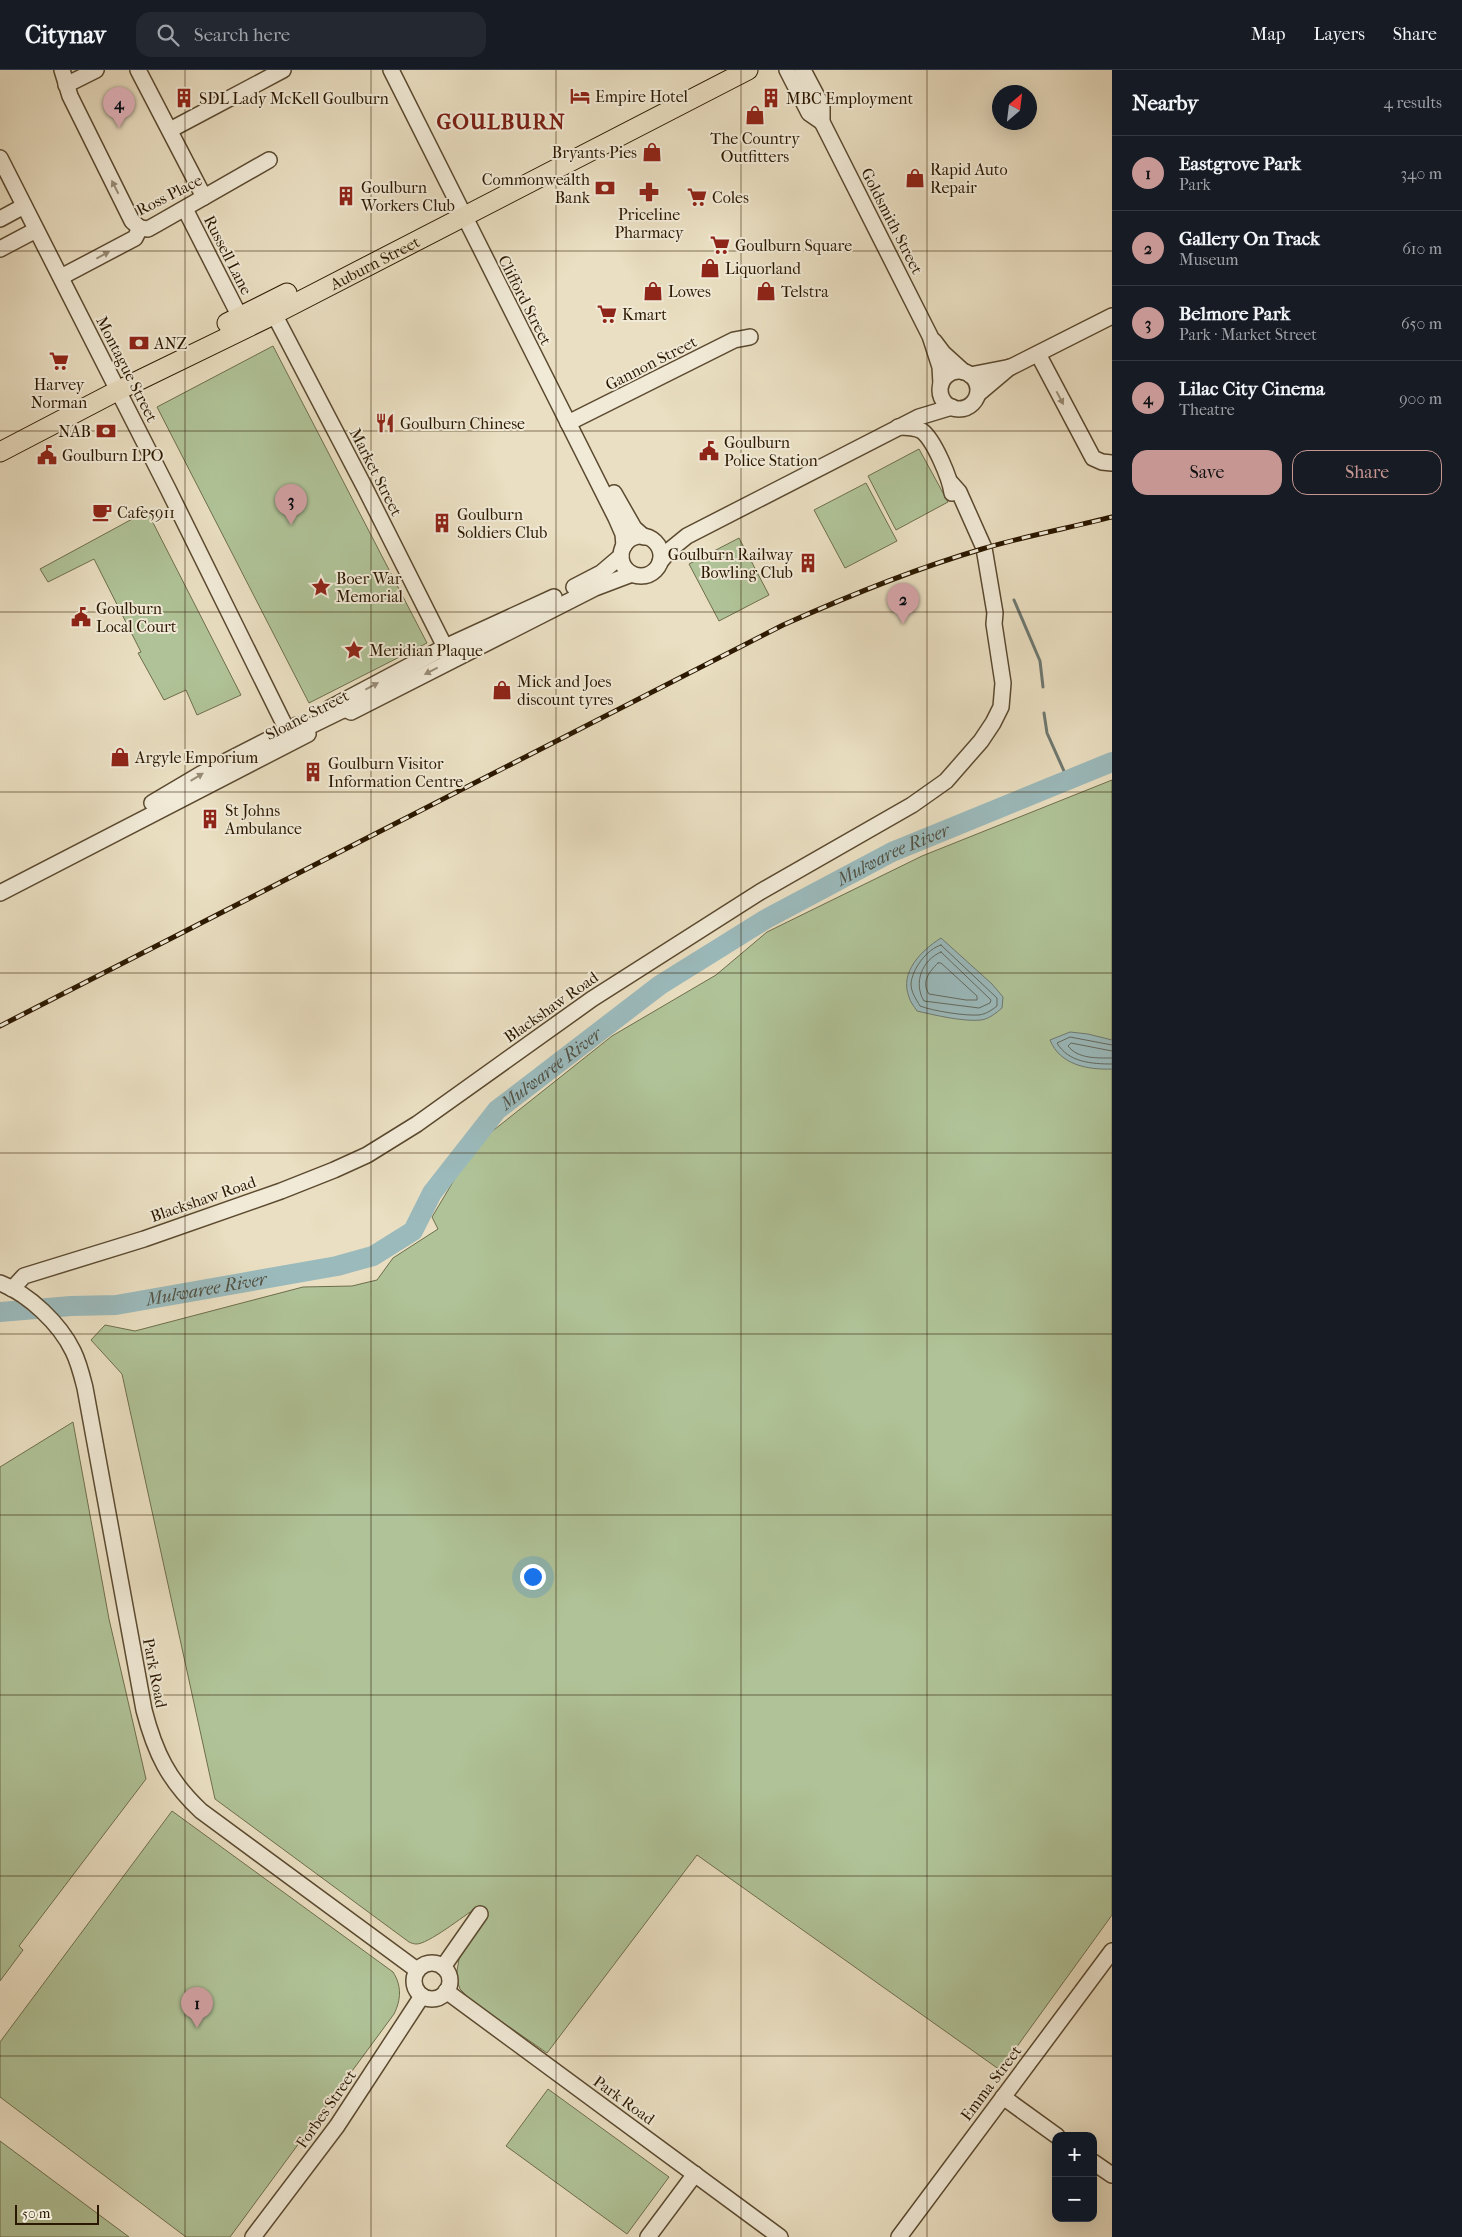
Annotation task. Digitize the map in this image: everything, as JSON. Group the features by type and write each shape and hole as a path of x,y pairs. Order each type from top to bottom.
{"main road":[{"name":"Auburn Street","path":"0,443 274,314 466,209 731,70"},
{"name":"Auburn Street","path":"0,452 240,316 466,209 748,70"}],"street":[{"path":"62,70 70,96 132,221 140,228"},
{"path":"66,85 96,70"},
{"path":"138,70 204,197"},
{"path":"170,130 283,70"},
{"name":"Clifford Street","path":"391,70 466,209 573,422 623,534 622,551"},
{"name":"Clifford Street","path":"402,70 466,209"},
{"name":"Goldsmith Street","path":"788,70 809,113 822,122"},
{"name":"Goldsmith Street","path":"803,70 822,106 822,122 930,336 940,367 941,388"},
{"name":"Montague Street","path":"0,158 287,730"},
{"name":"Ross Place","path":"61,277 135,238 140,228 148,229 269,160"},
{"path":"0,219 24,206"},
{"name":"Russell Lane","path":"185,208 240,316"},
{"path":"0,249 36,230"},
{"name":"Market Street","path":"274,314 445,647"},
{"path":"687,536 649,539 632,538 622,551 625,568 632,574 639,576 652,573 671,549 687,536 918,417 952,407 968,406 978,394 1012,366 1112,316"},
{"name":"Goldsmith Street","path":"930,336 943,352 967,373"},
{"name":"Gannon Street","path":"573,422 734,340 750,337"},
{"path":"1038,354 1093,458 1102,462 1112,463"},
{"path":"918,417 941,388 944,379 953,372 967,373 1012,366"},
{"path":"967,373 977,383 978,394"},
{"path":"941,388 944,401 952,407"},
{"name":"Blackshaw Road","path":"6,1286 24,1276 136,1241 268,1195 334,1170 367,1155 417,1124 561,1020 634,972 792,872 923,798 946,781 986,735 999,712 1002,700 1003,676 994,624 988,613 977,550 952,494 951,483 931,442 928,426 935,412"},
{"name":"Clifford Street","path":"573,422 634,528 649,539"},
{"path":"898,427 923,432 931,442"},
{"path":"649,539 660,551 660,562"},
{"name":"Sloane Street","path":"0,883 128,816 201,774 445,647 554,597 601,573 622,551"},
{"name":"Sloane Street","path":"0,893 519,625 595,588 632,574"},
{"path":"445,647 450,649 464,648 498,631 519,625"},
{"path":"287,730 296,733 341,710 359,707"},
{"path":"235,772 258,767"},
{"name":"Park Road","path":"6,1286 30,1302 55,1326 74,1352 82,1376 144,1710 152,1741 167,1772 188,1799 202,1811 417,1970"},
{"path":"443,1966 480,1914"},
{"name":"Emma Street","path":"898,2237 1112,1951"},
{"path":"429,1963 443,1966 449,1977 449,1985 446,1991 434,1999 422,1996 414,1984 417,1970 429,1963"},
{"name":"Park Road","path":"446,1991 780,2237"},
{"name":"Forbes Street","path":"252,2237 337,2126 422,1996"},
{"path":"1003,2096 1052,2132"},
{"path":"1097,2165 1112,2175"},
{"path":"648,2237 695,2174"}],"green space":[{"path":"273,346 427,643 309,703 157,407"},
{"path":"919,449 948,502 896,530 868,476"},
{"path":"866,483 897,541 845,568 814,510"},
{"path":"147,511 241,695 197,715 186,690 164,700 138,653 141,652 94,559 48,582 40,569"},
{"path":"739,538 769,595 719,621 689,564"},
{"path":"1112,780 1112,1915 1000,2070 697,1855 547,2053 472,2001 460,1989 456,1977 459,1959 487,1915 476,1908 428,1940 416,1944 410,1942 215,1799 122,1374 91,1340 105,1325 135,1331 303,1287 352,1286 377,1280 393,1258 438,1229 432,1217 475,1145 612,1036 716,975 767,932 922,856"},
{"path":"73,1422 109,1619 146,1779 19,1946 23,1950 0,1981 0,1467"},
{"path":"172,1811 393,1972 399,1988 398,2004 394,2014 230,2237 186,2237 0,2097 0,2042"},
{"path":"548,2089 669,2177 627,2234 506,2146"},
{"path":"0,2141 129,2237 0,2237"}],"water":[{"path":"941,938 992,984 1003,997 1002,1008 992,1016 981,1020 958,1019 917,1011 912,1004 907,988 907,979 910,971 920,955"},
{"path":"1070,1032 1112,1040 1112,1069 1084,1067 1061,1055 1050,1040"}],"waterway":[{"path":"1014,600 1040,661 1043,687"},
{"path":"1044,713 1047,733 1068,780"},
{"name":"Mulwaree River","path":"0,1312 71,1306 116,1305 337,1266 373,1256 413,1231 432,1193 497,1110 660,985 766,919 892,852 1112,762"}],"railway":[{"path":"0,1026 783,625 931,565 1014,540 1112,517"}],"place":[{"name":"Empire Hotel","path":"580,96"},
{"name":"SDL Lady McKell Goulburn","path":"184,98"},
{"name":"MBC Employment","path":"771,98"},
{"name":"The Country Outfitters","path":"755,115"},
{"name":"Lilac City Cinema","path":"119,128"},
{"name":"Bryants Pies","path":"652,152"},
{"name":"Rapid Auto Repair","path":"915,178"},
{"name":"Commonwealth Bank","path":"605,188"},
{"name":"Priceline Pharmacy","path":"649,192"},
{"name":"Goulburn Workers Club","path":"346,196"},
{"name":"Coles","path":"697,197"},
{"name":"Goulburn Square","path":"720,245"},
{"name":"Liquorland","path":"710,268"},
{"name":"Lowes","path":"653,291"},
{"name":"Telstra","path":"766,291"},
{"name":"Kmart","path":"607,314"},
{"name":"ANZ","path":"139,343"},
{"name":"Harvey Norman","path":"59,361"},
{"name":"Goulburn Chinese","path":"385,423"},
{"name":"NAB","path":"106,431"},
{"name":"Goulburn Police Station","path":"709,451"},
{"name":"Goulburn LPO","path":"47,455"},
{"name":"Cafe5911","path":"102,512"},
{"name":"Goulburn Soldiers Club","path":"442,523"},
{"name":"Belmore Park","path":"291,525"},
{"name":"Goulburn Railway Bowling Club","path":"808,563"},
{"name":"Boer War Memorial","path":"321,587"},
{"name":"Goulburn Local Court","path":"81,617"},
{"name":"Gallery On Track","path":"903,624"},
{"name":"Meridian Plaque","path":"354,650"},
{"name":"Mick and Joes discount tyres","path":"502,690"},
{"name":"Argyle Emporium","path":"120,757"},
{"name":"Goulburn Visitor Information Centre","path":"313,772"},
{"name":"St Johns Ambulance","path":"210,819"},
{"name":"Eastgrove Park","path":"197,2028"}],"district":[{"name":"GOULBURN","path":"501,122"}]}
